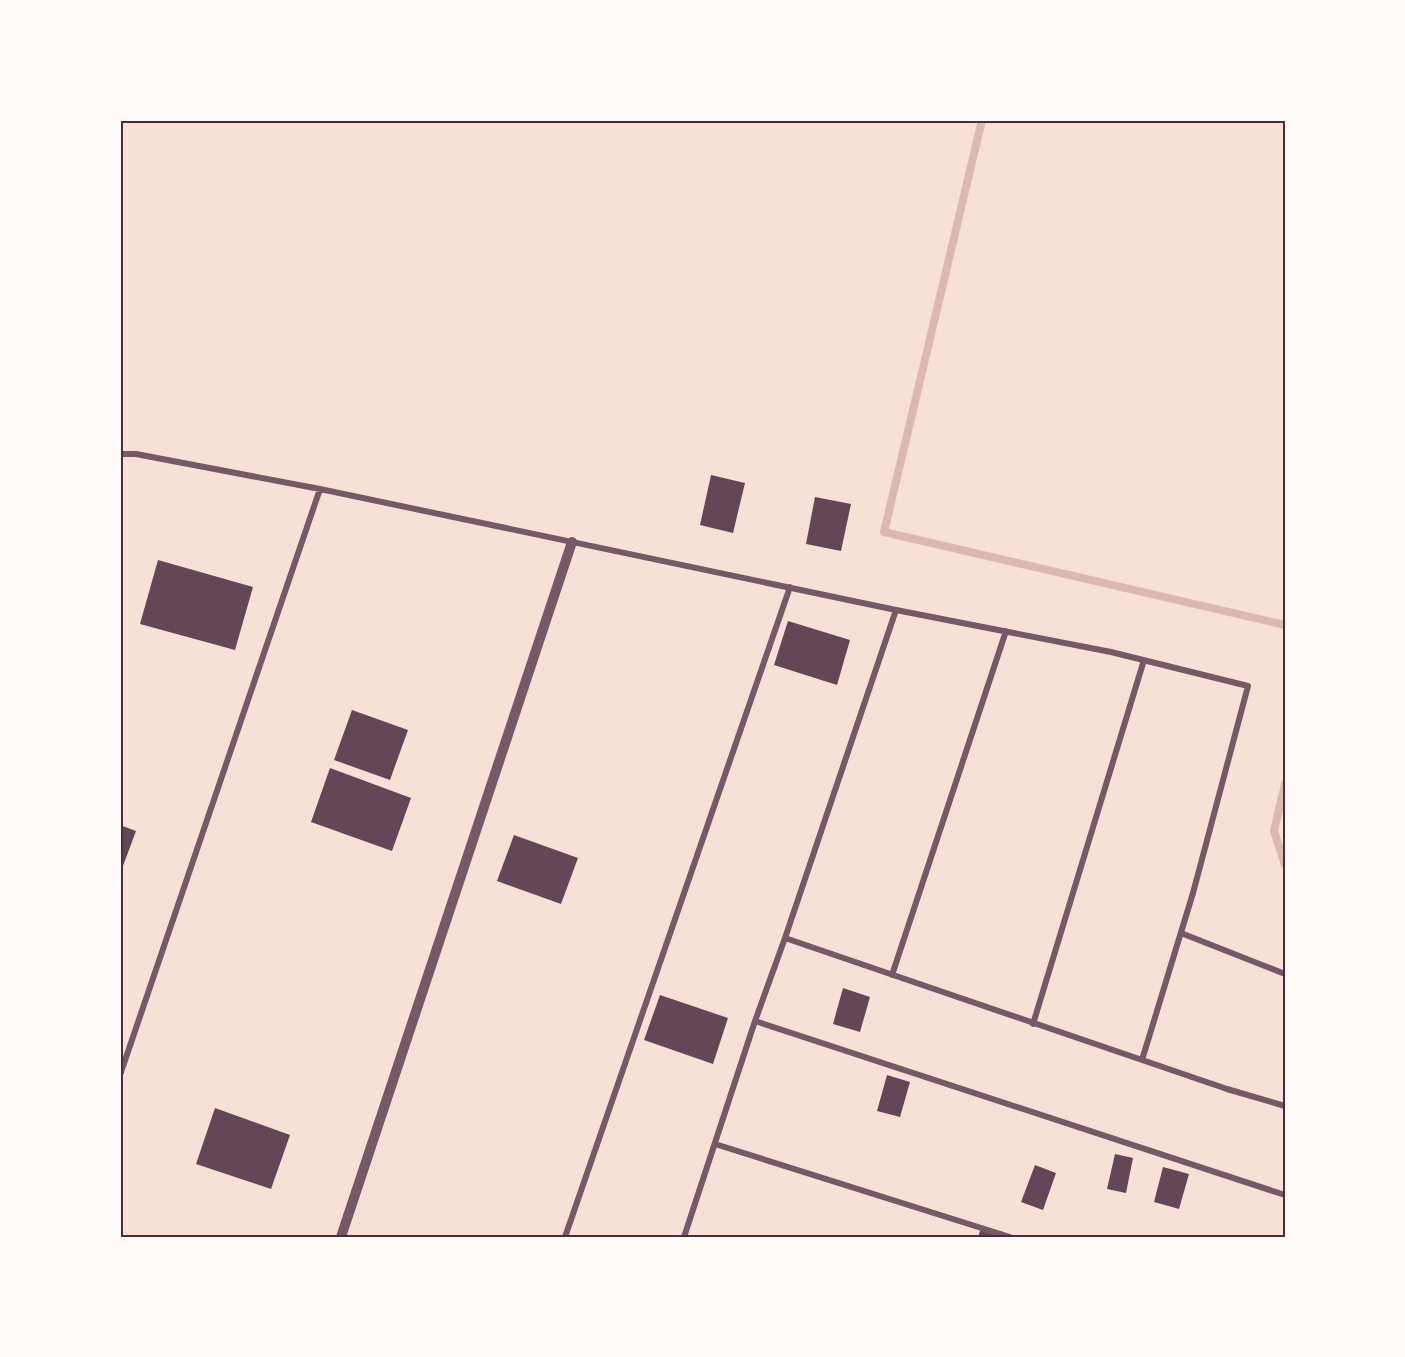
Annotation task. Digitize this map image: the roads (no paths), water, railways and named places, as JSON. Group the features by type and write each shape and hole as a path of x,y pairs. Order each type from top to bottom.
{"street":[{"path":"120,454 136,454 320,489 1144,660 1248,686 1181,933 1142,1060"},
{"path":"120,1075 320,489"},
{"path":"341,1237 572,542"},
{"path":"565,1237 790,587"},
{"path":"686,1237 755,1021 896,609"},
{"path":"892,975 1005,631"},
{"path":"1033,1024 1144,660"},
{"path":"1181,933 1285,974"},
{"path":"785,938 1033,1024 1285,1106"},
{"path":"755,1021 1285,1195"},
{"path":"715,1144 1010,1237"}],"waterway":[{"path":"982,120 884,532 1285,625"},
{"path":"1285,784 1274,831 1285,865"}]}
